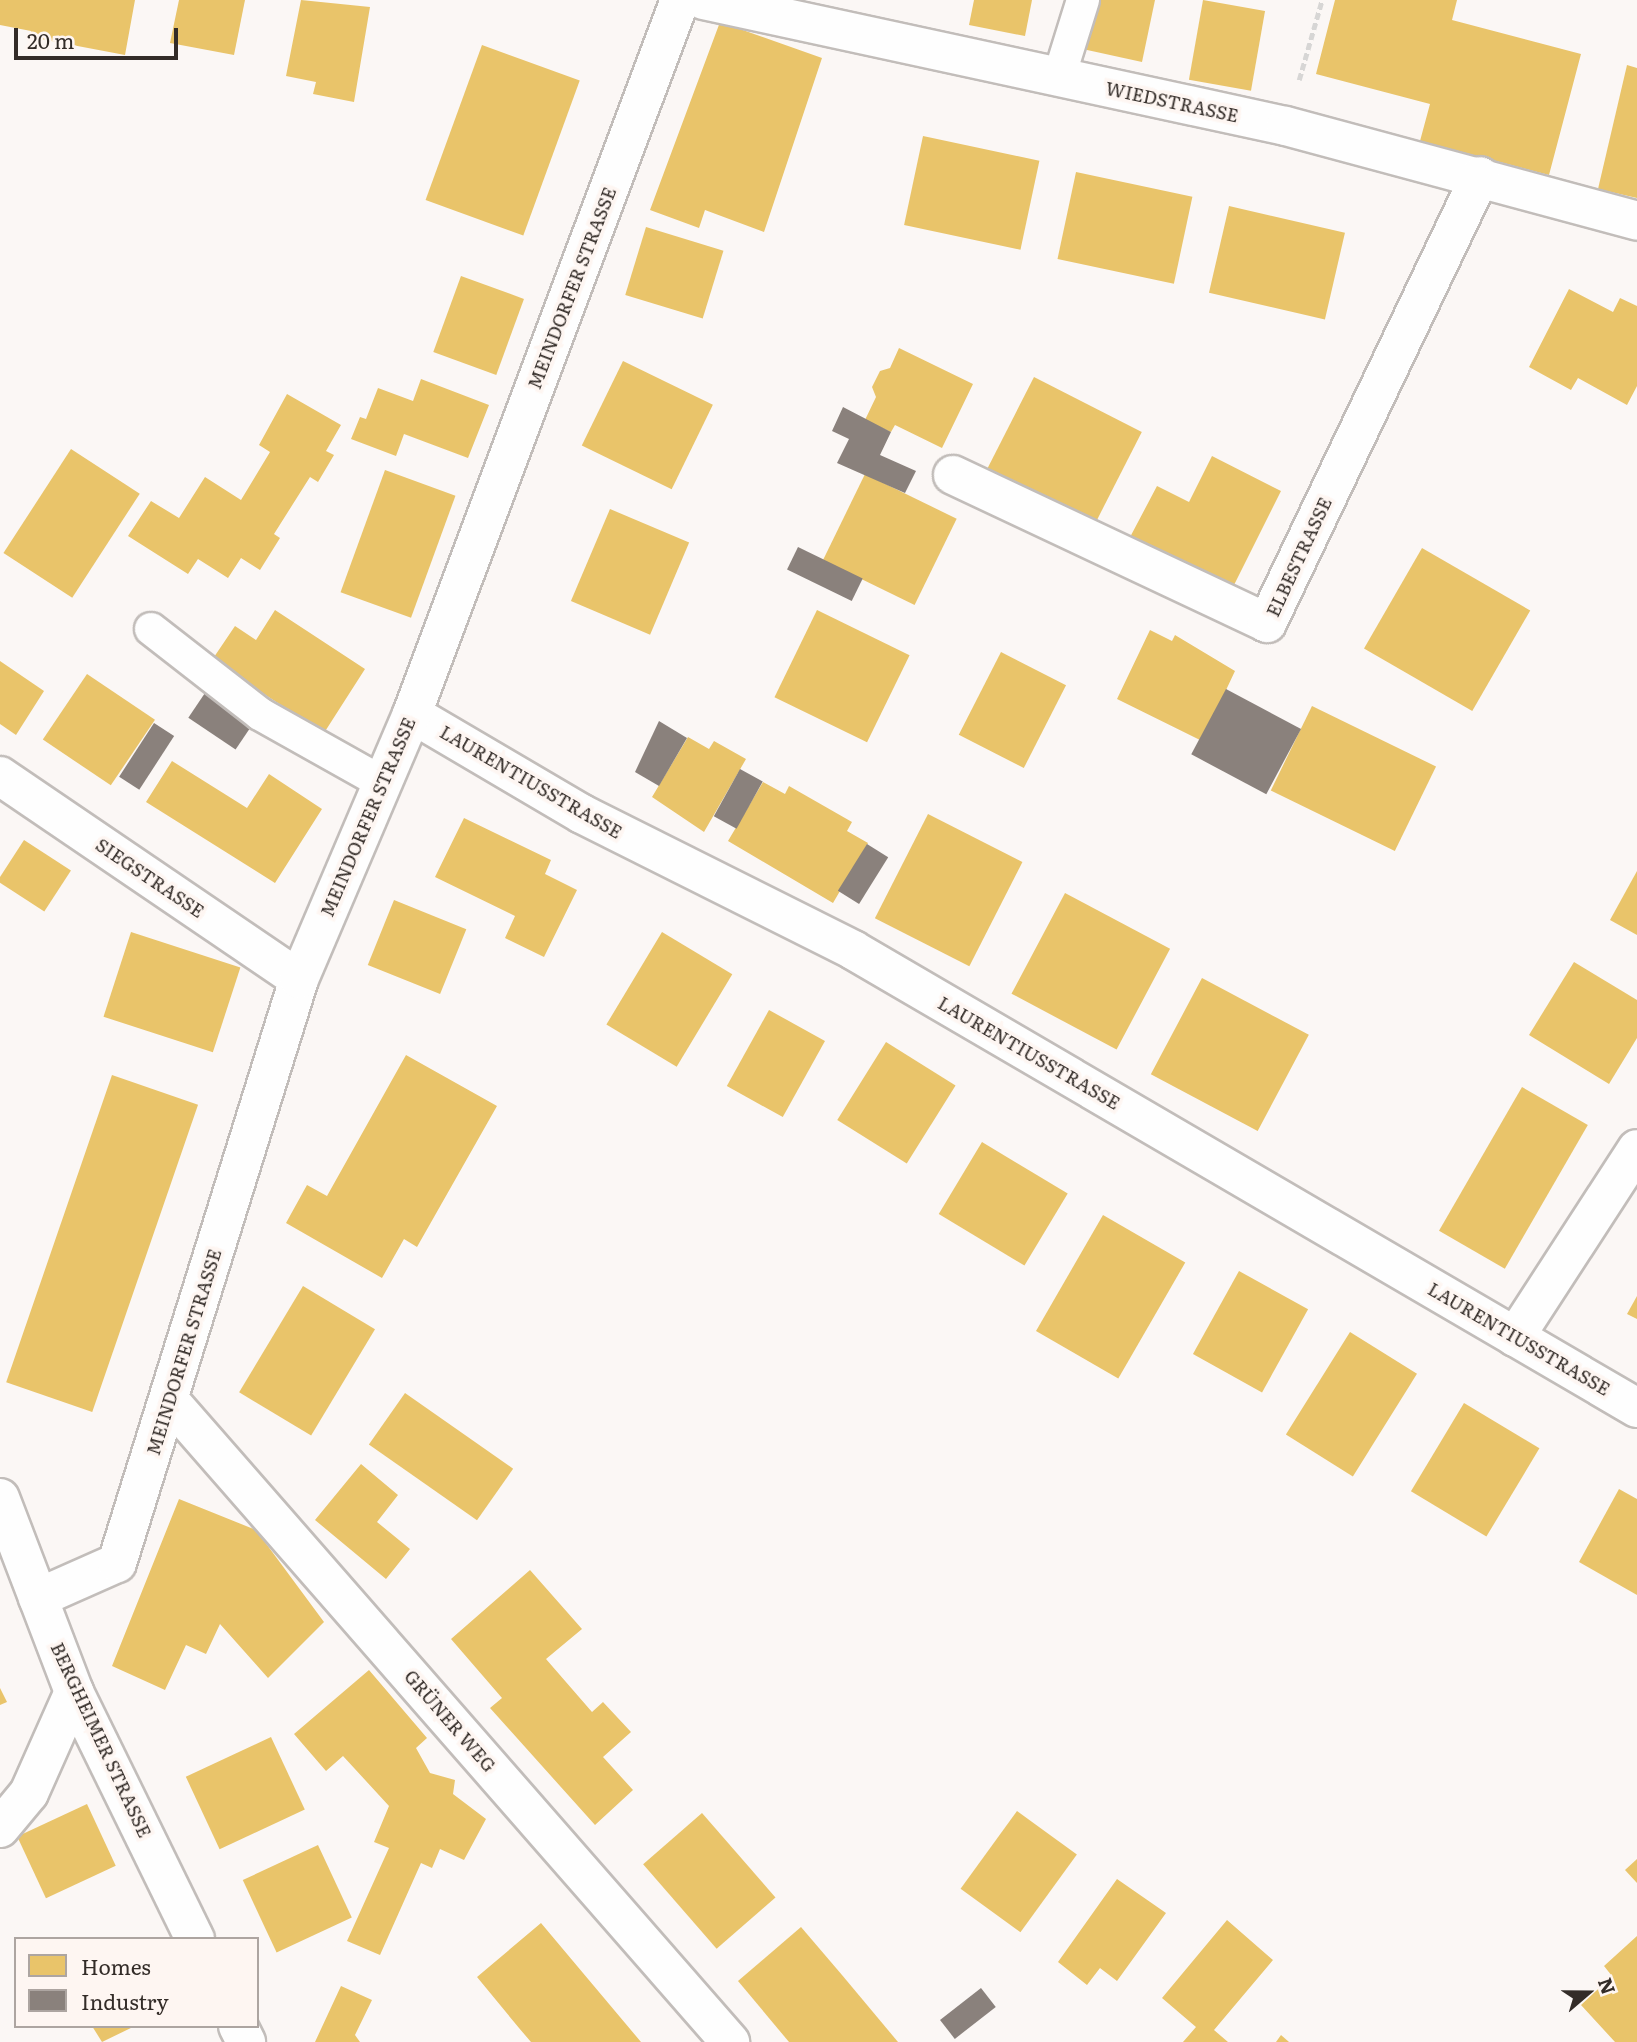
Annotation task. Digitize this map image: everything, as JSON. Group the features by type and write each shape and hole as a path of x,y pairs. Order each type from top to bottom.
{"street":[{"name":"MEINDORFER STRASSE","path":"38,1598 117,1563 299,979 412,714 680,0"},
{"name":"WIEDSTRASSE","path":"703,0 1286,127 1480,176 1637,221"},
{"name":"ELBESTRASSE","path":"953,475 1267,623 1480,176"},
{"name":"LAURENTIUSSTRASSE","path":"412,714 582,814 853,950 1637,1408"},
{"name":"SIEGSTRASSE","path":"0,776 299,979"},
{"path":"1515,1337 1637,1149"},
{"name":"GRÜNER WEG","path":"169,1400 730,2042"},
{"name":"BERGHEIMER STRASSE","path":"0,1498 74,1692 194,1937"},
{"path":"0,1828 29,1793 74,1692"}],"lane":[{"path":"1059,77 1083,0"},
{"path":"151,629 260,714 381,782"}],"path":[{"path":"1286,127 1322,0"}],"building: Homes":[{"path":"0,0 135,0 125,55 30,37 31,31 0,25"},
{"path":"179,0 245,0 234,55 170,43"},
{"path":"301,0 370,7 354,102 313,94 316,82 286,76"},
{"path":"974,0 1032,0 1025,36 969,25"},
{"path":"1089,0 1155,0 1142,62 1078,48"},
{"path":"1203,0 1265,11 1251,91 1189,80"},
{"path":"1335,0 1457,0 1452,20 1581,54 1549,175 1420,141 1430,104 1316,74"},
{"path":"720,22 822,58 764,232 705,210 699,228 650,210"},
{"path":"482,45 580,81 523,236 426,200"},
{"path":"1627,65 1637,68 1637,198 1598,189"},
{"path":"923,136 1039,161 1020,250 904,225"},
{"path":"1076,172 1192,197 1174,284 1057,259"},
{"path":"1229,206 1345,233 1325,319 1209,293"},
{"path":"646,227 723,251 703,319 625,295"},
{"path":"461,276 524,299 496,375 433,352"},
{"path":"1569,289 1613,312 1620,298 1637,306 1637,386 1627,405 1578,378 1571,390 1529,367"},
{"path":"899,348 973,384 942,448 895,425 891,432 865,420 876,397 872,387 880,371 890,368"},
{"path":"623,361 713,405 672,489 582,445"},
{"path":"1034,377 1142,432 1094,526 986,471"},
{"path":"421,379 489,405 468,458 404,434 396,456 351,439 360,417 366,419 378,388 413,401"},
{"path":"287,394 341,425 326,451 334,455 318,482 310,477 274,534 280,538 260,570 241,558 228,578 198,559 188,574 128,536 151,501 179,518 205,477 241,500 270,452 259,445"},
{"path":"71,449 140,494 72,598 3,553"},
{"path":"1212,456 1281,491 1230,593 1128,541 1157,486 1189,502"},
{"path":"385,470 455,496 411,618 341,592"},
{"path":"865,474 957,519 915,605 823,560"},
{"path":"610,509 689,543 650,635 571,601"},
{"path":"1422,548 1530,610 1472,711 1364,648"},
{"path":"275,610 365,669 324,733 212,660 235,626 256,640"},
{"path":"817,610 910,655 867,742 774,697"},
{"path":"1150,630 1172,641 1175,635 1235,671 1202,741 1117,699"},
{"path":"1001,652 1066,685 1024,768 959,735"},
{"path":"0,661 44,691 16,735 0,724"},
{"path":"87,674 155,720 111,785 43,739"},
{"path":"1312,706 1436,766 1395,851 1271,790"},
{"path":"688,737 709,749 714,741 746,759 704,832 652,797"},
{"path":"172,761 247,808 269,774 322,809 275,883 146,802"},
{"path":"763,782 785,794 789,786 852,822 847,831 868,843 833,903 728,841"},
{"path":"928,814 1022,862 969,966 875,918"},
{"path":"464,818 551,860 545,874 577,890 544,957 505,938 515,916 435,877"},
{"path":"24,840 71,870 44,912 0,883 0,877"},
{"path":"1637,871 1637,935 1610,920"},
{"path":"1065,893 1170,949 1117,1050 1011,994"},
{"path":"394,900 466,929 440,994 368,965"},
{"path":"131,932 240,968 213,1052 103,1017"},
{"path":"662,932 732,974 677,1067 606,1025"},
{"path":"1574,962 1637,1000 1637,1038 1609,1084 1529,1035"},
{"path":"1202,978 1309,1035 1258,1131 1151,1074"},
{"path":"769,1010 825,1041 783,1117 727,1086"},
{"path":"886,1042 956,1085 907,1163 837,1120"},
{"path":"406,1055 497,1106 417,1247 404,1239 382,1278 286,1223 307,1185 327,1196"},
{"path":"112,1075 198,1105 92,1412 6,1382"},
{"path":"1522,1087 1588,1125 1505,1269 1439,1231"},
{"path":"982,1142 1068,1194 1024,1266 939,1214"},
{"path":"1103,1215 1185,1262 1118,1379 1036,1331"},
{"path":"1239,1271 1308,1309 1262,1392 1193,1354"},
{"path":"303,1286 375,1329 311,1436 239,1392"},
{"path":"1637,1296 1637,1319 1627,1314"},
{"path":"1350,1332 1417,1374 1353,1476 1286,1435"},
{"path":"405,1393 513,1469 477,1520 369,1445"},
{"path":"1464,1403 1539,1448 1486,1537 1411,1491"},
{"path":"361,1464 398,1495 377,1522 410,1549 386,1579 315,1520"},
{"path":"1619,1489 1637,1499 1637,1595 1579,1562"},
{"path":"179,1499 256,1530 324,1622 268,1678 220,1624 206,1654 186,1645 165,1690 112,1666"},
{"path":"530,1570 582,1629 546,1659 592,1712 603,1702 631,1732 603,1757 633,1790 595,1825 490,1708 502,1698 451,1639"},
{"path":"369,1670 427,1738 416,1748 430,1773 455,1780 453,1794 486,1819 464,1860 440,1849 432,1868 421,1863 380,1955 347,1941 389,1848 374,1842 389,1806 343,1756 326,1771 294,1734"},
{"path":"0,1688 7,1702 0,1705"},
{"path":"271,1737 305,1810 220,1849 186,1777"},
{"path":"87,1804 116,1866 46,1898 17,1837"},
{"path":"1017,1811 1077,1854 1020,1932 961,1889"},
{"path":"702,1813 775,1898 717,1949 643,1864"},
{"path":"318,1845 352,1918 277,1953 243,1880"},
{"path":"1637,1859 1637,1883 1625,1870"},
{"path":"1117,1879 1166,1913 1117,1981 1100,1968 1087,1985 1058,1962"},
{"path":"1227,1920 1273,1960 1214,2030 1228,2042 1183,2042 1196,2027 1162,1998"},
{"path":"541,1923 641,2042 531,2042 519,2028 477,1977"},
{"path":"801,1927 898,2042 789,2042 738,1981"},
{"path":"1637,1936 1637,2042 1615,2042 1581,2005 1612,1976 1604,1966"},
{"path":"341,1986 372,2000 355,2035 360,2042 315,2042"},
{"path":"93,2028 131,2028 102,2042"},
{"path":"1281,2035 1289,2042 1276,2042"}],"building: Industry":[{"path":"843,407 891,432 880,455 916,471 905,493 837,463 849,439 832,431"},
{"path":"798,547 863,579 852,601 787,569"},
{"path":"209,687 256,719 236,750 188,718"},
{"path":"1226,689 1301,729 1266,794 1191,754"},
{"path":"659,721 687,738 659,786 635,772"},
{"path":"154,723 174,736 139,790 119,777"},
{"path":"740,769 763,782 737,829 714,816"},
{"path":"867,844 888,857 859,904 838,891"},
{"path":"981,1988 996,2007 955,2039 940,2020"}]}
